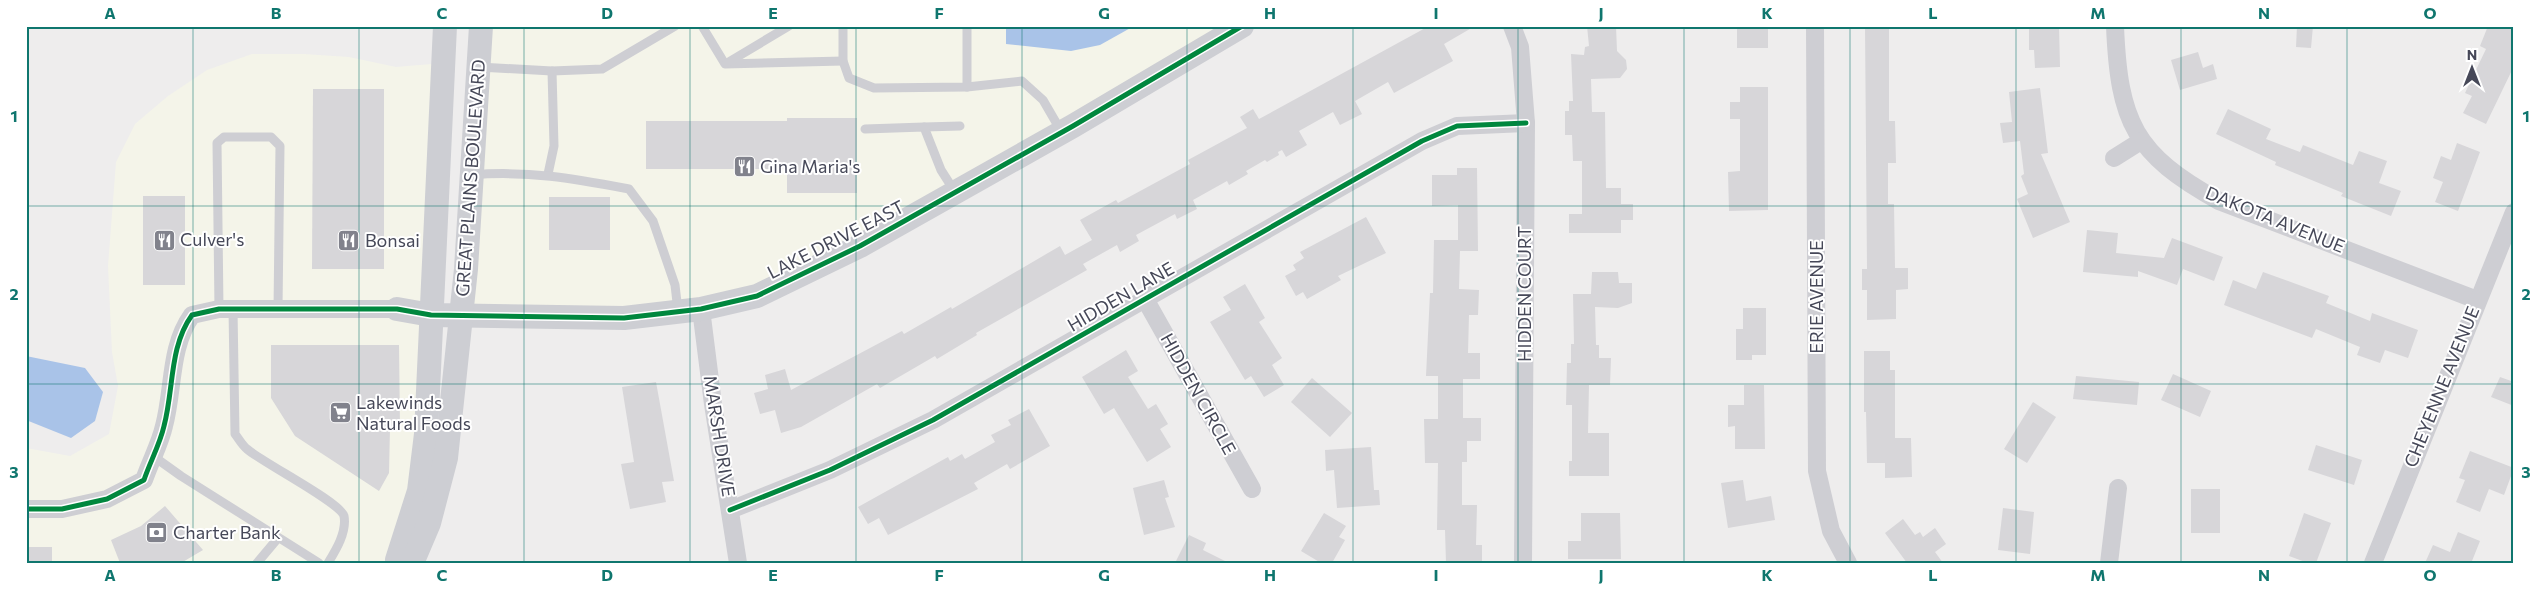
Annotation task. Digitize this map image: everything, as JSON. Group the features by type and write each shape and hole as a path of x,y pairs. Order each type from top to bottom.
{"street":[{"name":"GREAT PLAINS BOULEVARD","path":"396,563 419,491 426,434 445,26"},
{"name":"GREAT PLAINS BOULEVARD","path":"412,563 429,523 446,458 462,316 481,26"},
{"name":"LAKE DRIVE EAST","path":"397,309 431,315 624,318 702,309 758,296 860,246 1062,132 1242,26"},
{"name":"HIDDEN COURT","path":"1512,26 1520,47 1526,123 1523,563"},
{"name":"ERIE AVENUE","path":"1815,26 1817,471 1831,531 1848,563"},
{"name":"DAKOTA AVENUE","path":"2115,26 2117,74 2126,111 2141,141 2156,159 2183,181 2219,201 2477,300"},
{"name":"HIDDEN LANE","path":"730,510 830,470 933,420 1422,141 1457,126 1526,123"},
{"path":"2114,158 2141,141"},
{"name":"CHEYENNE AVENUE","path":"2373,563 2477,300 2514,212"},
{"name":"HIDDEN CIRCLE","path":"1145,299 1252,489"},
{"path":"26,509 62,509 107,499 144,480 164,426 174,360 182,329 192,315 226,310 397,309"},
{"name":"MARSH DRIVE","path":"702,309 713,404 738,563"},
{"path":"2109,563 2118,488"}],"lane":[{"path":"478,67 552,71 602,69 675,26"},
{"path":"702,26 725,64"},
{"path":"725,64 789,26"},
{"path":"843,26 843,61 849,78 874,88 967,87 1022,81 1043,100 1062,132"},
{"path":"966,26 967,87"},
{"path":"725,64 843,61"},
{"path":"548,174 554,146 552,71"},
{"path":"865,129 960,126"},
{"path":"924,127 941,170 955,192"},
{"path":"278,309 280,146 272,137 224,137 217,143 235,434 246,449 308,490 333,503 344,515 344,530 328,563"},
{"path":"472,175 493,173 548,174 628,189 653,221 675,285 678,312"},
{"path":"153,456 278,538 320,563"},
{"path":"258,563 278,538"}],"shaded area":[{"path":"481,26 1241,26 769,290 678,312 462,316"},
{"path":"252,54 304,54 349,57 396,67 443,63 422,466 396,563 26,563 26,448 70,456 109,434 118,386 112,352 108,266 116,162 135,124 168,96 207,70"}],"water":[{"path":"1006,26 1134,26 1100,45 1071,51 1006,44"},
{"path":"26,356 85,368 103,392 95,421 71,438 26,420"}],"building":[{"path":"1429,26 1475,26 1444,44 1453,61 1394,93 1388,82 1355,101 1362,114 1340,125 1333,112 1299,131 1307,145 1286,157 1282,150 1278,152 1279,155 1267,162 1265,160 1246,171 1248,174 1229,185 1227,181 1193,200 1197,209 1177,219 1175,214 1136,235 1139,241 1120,252 1117,245 1083,264 1087,270 976,333 977,335 937,359 935,356 880,388 877,384 801,427 781,433 775,410 760,414 754,393 768,389 765,375 785,369 791,390 902,331 904,334 951,307 952,309 1060,246 1065,255 1092,240 1080,220 1116,200 1118,203 1190,164 1188,160 1247,128 1240,117 1253,109 1259,119"},
{"path":"1587,26 1616,26 1617,51 1626,60 1627,69 1620,78 1591,79 1592,112 1605,112 1606,188 1621,188 1621,204 1633,204 1633,220 1621,220 1621,233 1569,233 1569,214 1582,214 1582,161 1573,161 1572,135 1565,135 1565,111 1569,111 1569,101 1573,101 1571,54 1584,55 1585,47 1589,46"},
{"path":"1737,26 1768,26 1768,48 1737,48"},
{"path":"1865,26 1889,26 1889,121 1895,121 1896,163 1888,163 1888,204 1894,204 1895,268 1908,268 1908,289 1896,290 1896,319 1867,320 1867,290 1862,290 1862,269 1867,269"},
{"path":"2029,26 2059,26 2060,67 2035,68 2034,50 2029,50"},
{"path":"2297,26 2313,26 2311,48 2296,47"},
{"path":"2488,26 2514,26 2514,66 2486,124 2463,113 2472,96 2465,93 2486,49 2480,46"},
{"path":"2198,52 2203,68 2213,64 2217,79 2180,90 2171,60"},
{"path":"1740,87 1768,87 1768,210 1729,211 1728,172 1740,171 1740,119 1730,119 1730,102 1740,102"},
{"path":"2040,88 2048,153 2041,154 2070,222 2033,238 2017,199 2028,194 2021,176 2024,174 2020,141 2003,143 2000,123 2012,122 2009,92"},
{"path":"313,89 384,89 384,269 312,269"},
{"path":"2228,109 2271,129 2266,139 2300,152 2303,145 2353,165 2359,151 2387,161 2379,183 2401,191 2391,216 2341,196 2343,193 2275,165 2276,162 2216,134"},
{"path":"787,118 857,118 857,193 787,193 787,169 646,169 646,121 787,121"},
{"path":"2457,143 2480,152 2458,211 2435,202 2443,182 2433,178 2441,156 2451,160"},
{"path":"1457,168 1477,168 1478,251 1460,251 1459,289 1479,290 1478,315 1469,315 1468,353 1480,353 1480,379 1463,379 1463,418 1481,418 1481,441 1467,441 1467,462 1462,462 1462,505 1477,505 1476,545 1482,545 1482,563 1446,563 1445,530 1437,530 1438,463 1425,463 1424,419 1438,419 1438,376 1426,376 1430,293 1433,293 1434,240 1458,240 1458,205 1432,206 1432,175 1457,175"},
{"name":"Culver's","path":"143,196 185,196 185,285 143,285"},
{"path":"549,197 610,197 610,250 549,250"},
{"path":"1366,217 1386,253 1338,276 1341,280 1307,299 1303,292 1296,296 1285,276 1296,270 1293,265 1304,258 1300,252"},
{"path":"2087,230 2118,233 2116,253 2164,258 2172,238 2223,257 2214,281 2183,269 2177,285 2138,271 2138,277 2083,272"},
{"path":"1592,272 1618,272 1619,283 1632,283 1632,303 1618,308 1595,307 1596,345 1599,345 1599,358 1611,358 1610,385 1589,385 1588,433 1609,433 1609,476 1569,476 1569,461 1572,461 1572,405 1566,405 1567,363 1571,363 1571,344 1574,344 1573,294 1591,294"},
{"path":"2263,272 2329,296 2326,303 2370,321 2372,313 2418,330 2408,358 2385,350 2380,363 2357,355 2360,347 2316,329 2312,338 2224,305 2233,280 2256,289"},
{"path":"1245,284 1265,318 1259,322 1282,358 1272,365 1284,385 1264,397 1251,376 1245,380 1210,322 1231,310 1223,297"},
{"path":"1743,308 1766,308 1766,355 1752,355 1752,360 1736,360 1736,329 1743,329"},
{"name":"Lakewinds Natural Foods","path":"271,345 399,345 400,428 390,428 389,473 379,491 295,436 271,398"},
{"path":"1126,350 1138,371 1128,377 1148,409 1156,404 1168,424 1160,429 1171,447 1147,462 1114,408 1104,414 1082,377"},
{"path":"1864,351 1890,351 1890,370 1895,370 1895,438 1911,438 1912,477 1885,478 1885,463 1867,463 1866,412 1864,412"},
{"path":"2173,374 2211,391 2200,417 2161,400"},
{"path":"2076,376 2139,382 2137,405 2073,399"},
{"path":"2500,377 2514,382 2514,406 2491,397"},
{"path":"1312,378 1352,413 1330,437 1291,402"},
{"path":"656,382 674,481 662,482 666,502 630,509 621,464 634,462 622,387"},
{"path":"1744,385 1764,385 1765,449 1735,449 1735,426 1728,427 1728,405 1744,405"},
{"path":"2033,402 2056,417 2027,463 2004,449"},
{"path":"1029,409 1050,446 1010,469 1007,464 974,483 978,489 888,535 879,518 868,524 858,507 948,457 950,461 962,454 965,459 995,442 991,435 1011,425 1008,420"},
{"path":"2316,445 2362,460 2354,485 2308,470"},
{"path":"1371,447 1374,490 1379,490 1380,505 1337,508 1334,470 1326,471 1325,450"},
{"path":"2470,451 2514,468 2504,495 2489,489 2480,512 2456,502 2465,480 2459,478"},
{"path":"1164,480 1169,497 1165,498 1175,527 1144,535 1133,488"},
{"path":"1743,480 1746,501 1771,496 1775,520 1728,528 1721,483"},
{"path":"2191,489 2220,489 2220,533 2191,533"},
{"name":"Charter Bank","path":"165,506 203,550 181,563 120,563 111,540 141,526"},
{"path":"2003,508 2034,512 2030,554 1998,550"},
{"path":"1324,513 1346,526 1339,537 1345,540 1332,563 1321,563 1301,551"},
{"path":"1581,513 1620,513 1621,559 1568,559 1568,541 1581,541"},
{"path":"2304,513 2331,523 2316,563 2308,563 2289,556"},
{"path":"1903,519 1915,535 1920,532 1923,537 1935,528 1946,544 1935,552 1943,563 1907,563 1885,533"},
{"path":"2458,532 2480,541 2472,561 2476,563 2425,563 2433,545 2450,552"},
{"path":"1189,535 1206,543 1203,550 1229,563 1175,563"},
{"path":"26,547 52,547 52,563 26,563"}],"cycle path":[{"path":"26,509 62,509 107,499 144,480 164,426 179,341 192,315 219,309 397,309 431,315 624,318 701,309 757,296 860,246 1073,126 1242,26"},
{"path":"730,510 830,470 933,420 1422,141 1457,126 1526,123"}],"place":[{"name":"Gina Maria's","path":"744,167"},
{"name":"Culver's","path":"164,240"},
{"name":"Bonsai","path":"349,241"},
{"name":"Lakewinds Natural Foods","path":"340,413"},
{"name":"Charter Bank","path":"157,533"}]}
